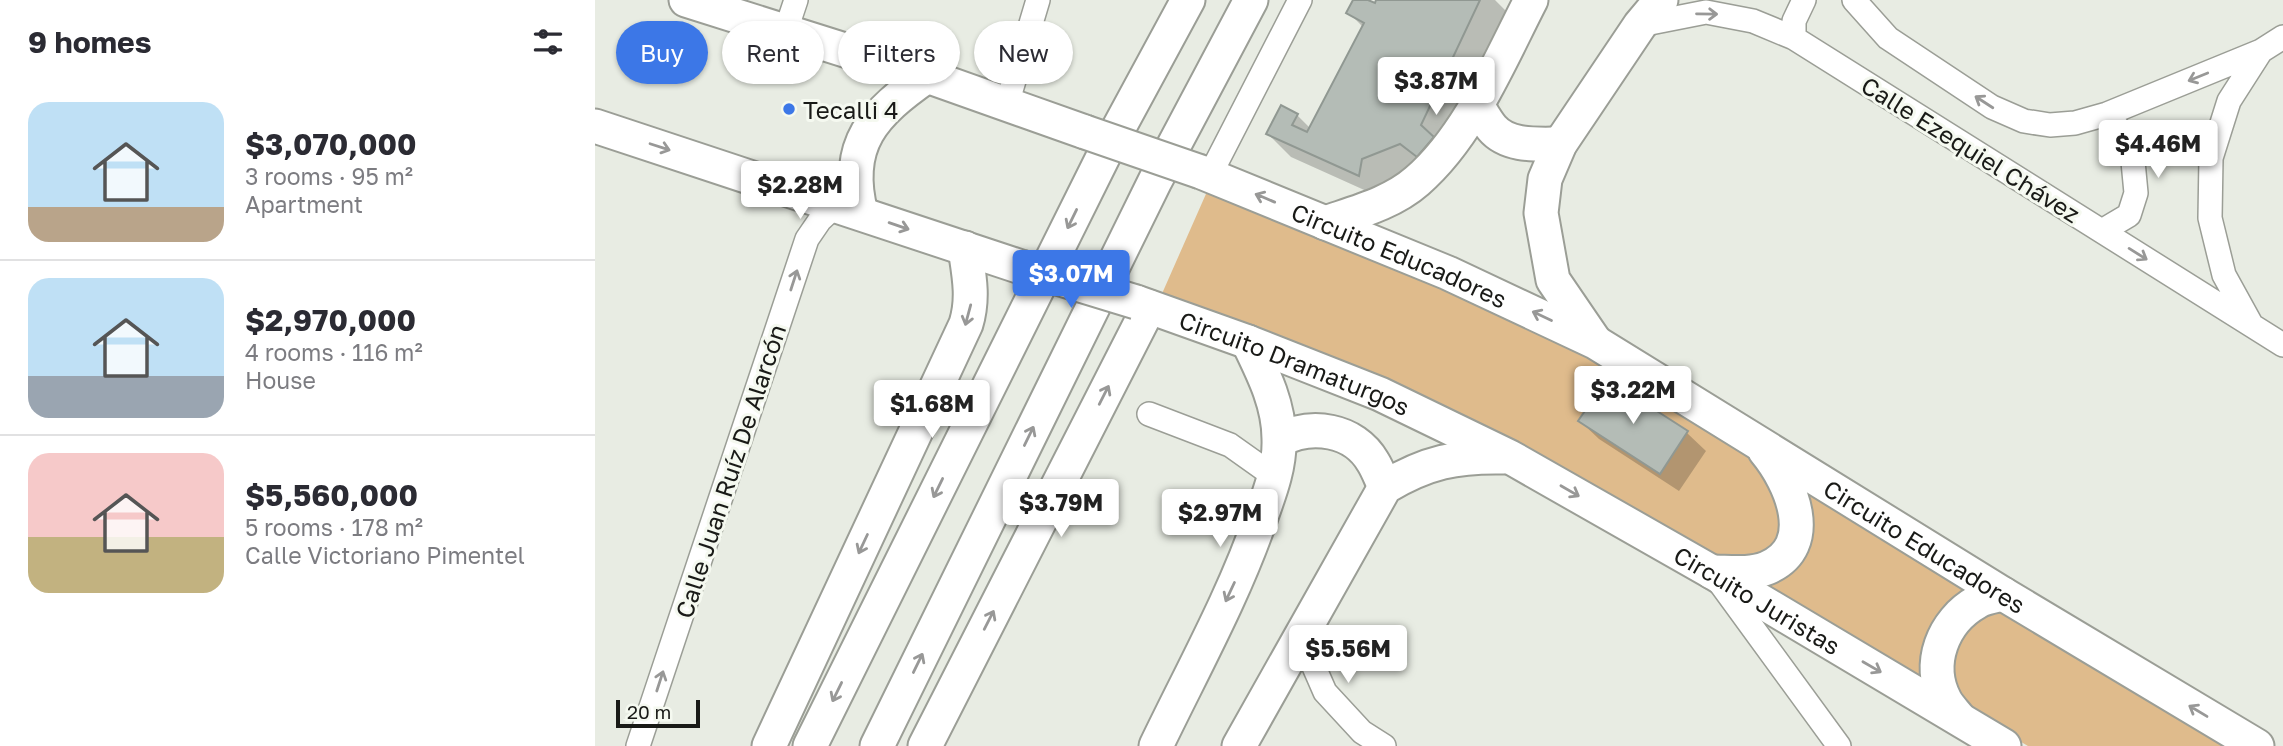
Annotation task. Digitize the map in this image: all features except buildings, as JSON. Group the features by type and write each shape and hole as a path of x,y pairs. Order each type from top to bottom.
{"main road":[{"name":"Circuito Educadores","path":"686,0 791,15 838,36"},
{"path":"810,746 1103,157 1188,0"},
{"path":"877,746 1154,181 1251,0"},
{"path":"1325,223 1377,205 1417,181 1448,148 1477,105 1531,0"},
{"name":"Circuito Educadores","path":"1595,342 1553,279 1541,213 1545,179 1560,144 1651,12"},
{"path":"849,209 857,159 867,129 896,98 916,84"},
{"name":"Circuito Educadores","path":"950,84 1206,173 1448,273 1595,342 2003,594 2257,746"},
{"path":"1477,105 1493,130 1509,139 1529,144 1560,144"},
{"name":"Circuito Dramaturgos","path":"595,126 1021,267 1142,304 1248,342 1380,394 1510,457"},
{"path":"769,746 966,324 971,307 971,289 965,248"},
{"path":"925,746 1142,304"},
{"path":"1156,746 1251,546 1275,477 1280,440 1276,409 1248,342"},
{"path":"1280,440 1305,430 1331,431 1341,435 1373,460 1385,487"},
{"path":"1712,572 1749,572 1766,568 1779,561 1791,549 1796,512 1789,487 1779,467 1756,440"},
{"path":"1239,746 1385,487 1413,471 1442,462 1471,456 1510,457"},
{"name":"Circuito Juristas","path":"1510,457 1712,572 2004,746"},
{"path":"1958,717 1945,700 1938,678 1937,656 1944,635 1958,615 1979,600 2003,594"}],"street":[{"path":"1007,104 1038,0"},
{"path":"1206,173 1300,0"},
{"path":"1794,38 1794,21 1804,0"},
{"path":"1854,0 1888,38 1992,107 2024,121 2050,125 2075,123 2107,114 2262,51 2283,37"},
{"name":"Calle Ezequiel Chávez","path":"1651,12 1706,12 1752,21 1794,38 2283,345"},
{"path":"2253,327 2224,275 2210,218 2211,158 2229,101 2262,51"},
{"path":"2102,231 2129,215 2136,192 2133,151 2107,114"},
{"name":"Calle Juan Ruíz De Alarcón","path":"638,746 807,239 820,220 849,209"},
{"path":"1149,414 1230,445 1275,477"},
{"path":"1712,572 1839,746"},
{"path":"1301,637 1325,692 1362,732 1384,746"}],"shaded area":[{"path":"1213,178 1448,273 2273,746 2028,746 1717,562 1157,305"}],"place":[{"name":"Tecalli 4","path":"789,109"}]}
